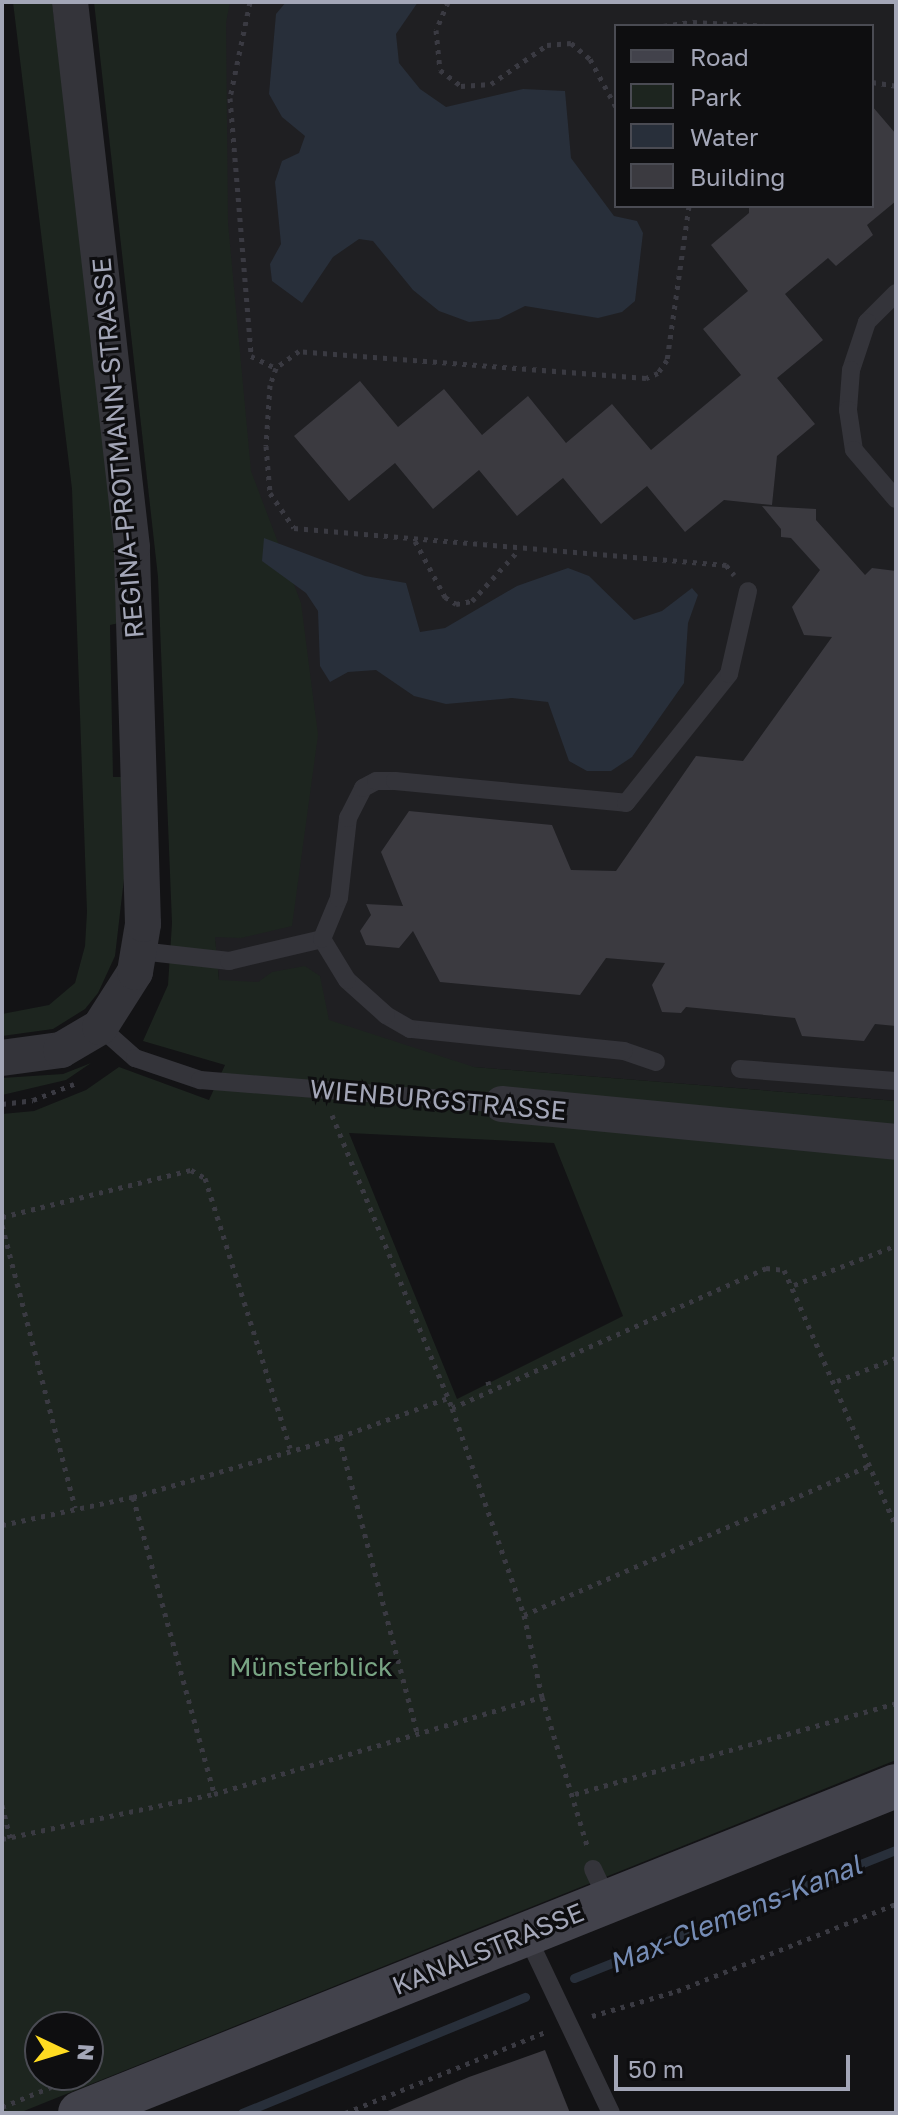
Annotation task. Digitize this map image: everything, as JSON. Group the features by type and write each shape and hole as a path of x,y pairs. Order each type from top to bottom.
{"main road":[{"name":"KANALSTRASSE","path":"68,2099 526,1934 600,1885 896,1786"}],"street":[{"name":"REGINA-PROTMANN-STRASSE","path":"70,2 132,547 144,866 140,951 126,992 100,1027"},
{"path":"2,1058 61,1050 100,1027"},
{"name":"WIENBURGSTRASSE","path":"502,1104 896,1142"}],"lane":[{"path":"896,293 867,322 851,370 848,410 854,450 896,499"},
{"path":"322,939 339,898 348,818 363,788 376,781 395,781 626,803 729,674 748,591"},
{"path":"140,951 229,961 322,939"},
{"path":"322,939 347,980 386,1015 410,1029 624,1051 656,1062"},
{"name":"WIENBURGSTRASSE","path":"100,1027 135,1058 200,1080 502,1104"},
{"path":"740,1069 896,1081"},
{"path":"526,1934 565,2024 611,2113"}],"path":[{"path":"250,2 230,98 251,356 276,368"},
{"path":"448,2 436,30 440,70 461,86 491,84 547,45 571,43 590,59 614,103"},
{"path":"678,24 730,24"},
{"path":"874,82 896,86"},
{"path":"689,208 667,360 646,378 299,351 276,368 270,385 266,446 270,493 280,515 294,528 517,551 726,565 748,591"},
{"path":"415,541 445,597 456,604 472,601 517,551"},
{"path":"322,1092 452,1408 524,1615 542,1697 575,1794 600,1885"},
{"path":"2,1217 191,1170 205,1178 290,1448"},
{"path":"2,1225 75,1508"},
{"path":"794,1285 892,1247"},
{"path":"452,1408 766,1268 784,1270 794,1285 837,1381 896,1526"},
{"path":"837,1381 896,1358"},
{"path":"488,1381 490,1391"},
{"path":"2,1525 133,1497 290,1448 339,1437 448,1398"},
{"path":"339,1437 418,1736"},
{"path":"524,1615 871,1465"},
{"path":"133,1497 214,1794"},
{"path":"2,1839 214,1794 542,1697"},
{"path":"575,1794 896,1703"},
{"path":"2,1805 10,1838"},
{"path":"622,2008 677,1991 896,1904"},
{"path":"345,2113 565,2024"},
{"path":"2,2107 68,2099"}],"shaded area":[{"path":"128,2 896,2 896,1101 226,1047 134,158"}],"green space":[{"path":"13,2 52,2 109,466 119,623 110,625 113,777 125,777 125,870 115,956 98,993 85,1009 53,1029 2,1036 2,1014 49,1005 75,983 85,946 87,912 72,489"},
{"name":"Münsterblick","path":"94,2 230,2 226,23 228,223 251,471 301,603 318,735 292,926 241,938 215,937 219,980 258,982 272,972 305,966 320,976 329,1020 474,1067 896,1101 896,1760 104,2079 104,2011 24,2011 24,2091 74,2091 19,2113 2,2113 2,1114 34,1111 86,1090 119,1067 209,1100 225,1065 143,1041 168,985 172,923 158,577","holes":["349,1133 554,1143 623,1316 457,1399"]},
{"path":"91,1063 66,1080 2,1095 2,1078 63,1074"}],"water":[{"path":"286,2 418,2 396,34 399,63 420,89 446,107 523,89 565,91 571,158 614,216 637,221 643,233 635,301 622,312 598,318 525,306 499,319 469,322 439,311 413,290 373,241 359,239 333,257 302,303 272,281 270,264 281,244 275,182 282,161 299,153 305,136 282,117 269,94 276,14"},
{"path":"264,538 365,576 406,583 420,632 445,628 517,586 568,568 589,576 634,620 662,611 692,588 698,595 688,623 684,683 632,757 611,771 587,771 569,761 548,702 512,698 446,704 414,696 376,670 348,672 330,682 320,666 318,611 306,593 262,561"}],"building":[{"path":"874,108 896,134 896,201 867,225 873,235 836,266 828,258 785,294 823,340 777,378 815,424 777,456 772,505 724,500 685,532 647,486 601,524 563,478 517,516 479,470 433,509 395,463 349,501 294,436 360,381 398,427 444,389 482,435 528,396 566,443 612,404 651,450 741,375 703,329 748,291 711,245 749,213 749,208 874,208"},
{"path":"762,506 816,509 816,520 865,575 872,568 896,571 896,1026 875,1024 864,1041 802,1036 795,1018 686,1007 681,1013 662,1012 652,985 665,963 606,958 580,995 440,982 413,931 399,948 366,945 360,931 371,915 366,904 403,906 381,852 409,811 552,825 571,870 616,871 696,756 743,761 832,637 804,635 792,607 820,570 791,538 781,537 781,529"},
{"path":"545,2050 570,2113 383,2113 469,2077"}],"waterway":[{"name":"Max-Clemens-Kanal","path":"574,1978 896,1850"},
{"name":"Max-Clemens-Kanal","path":"242,2113 525,1997"}]}
